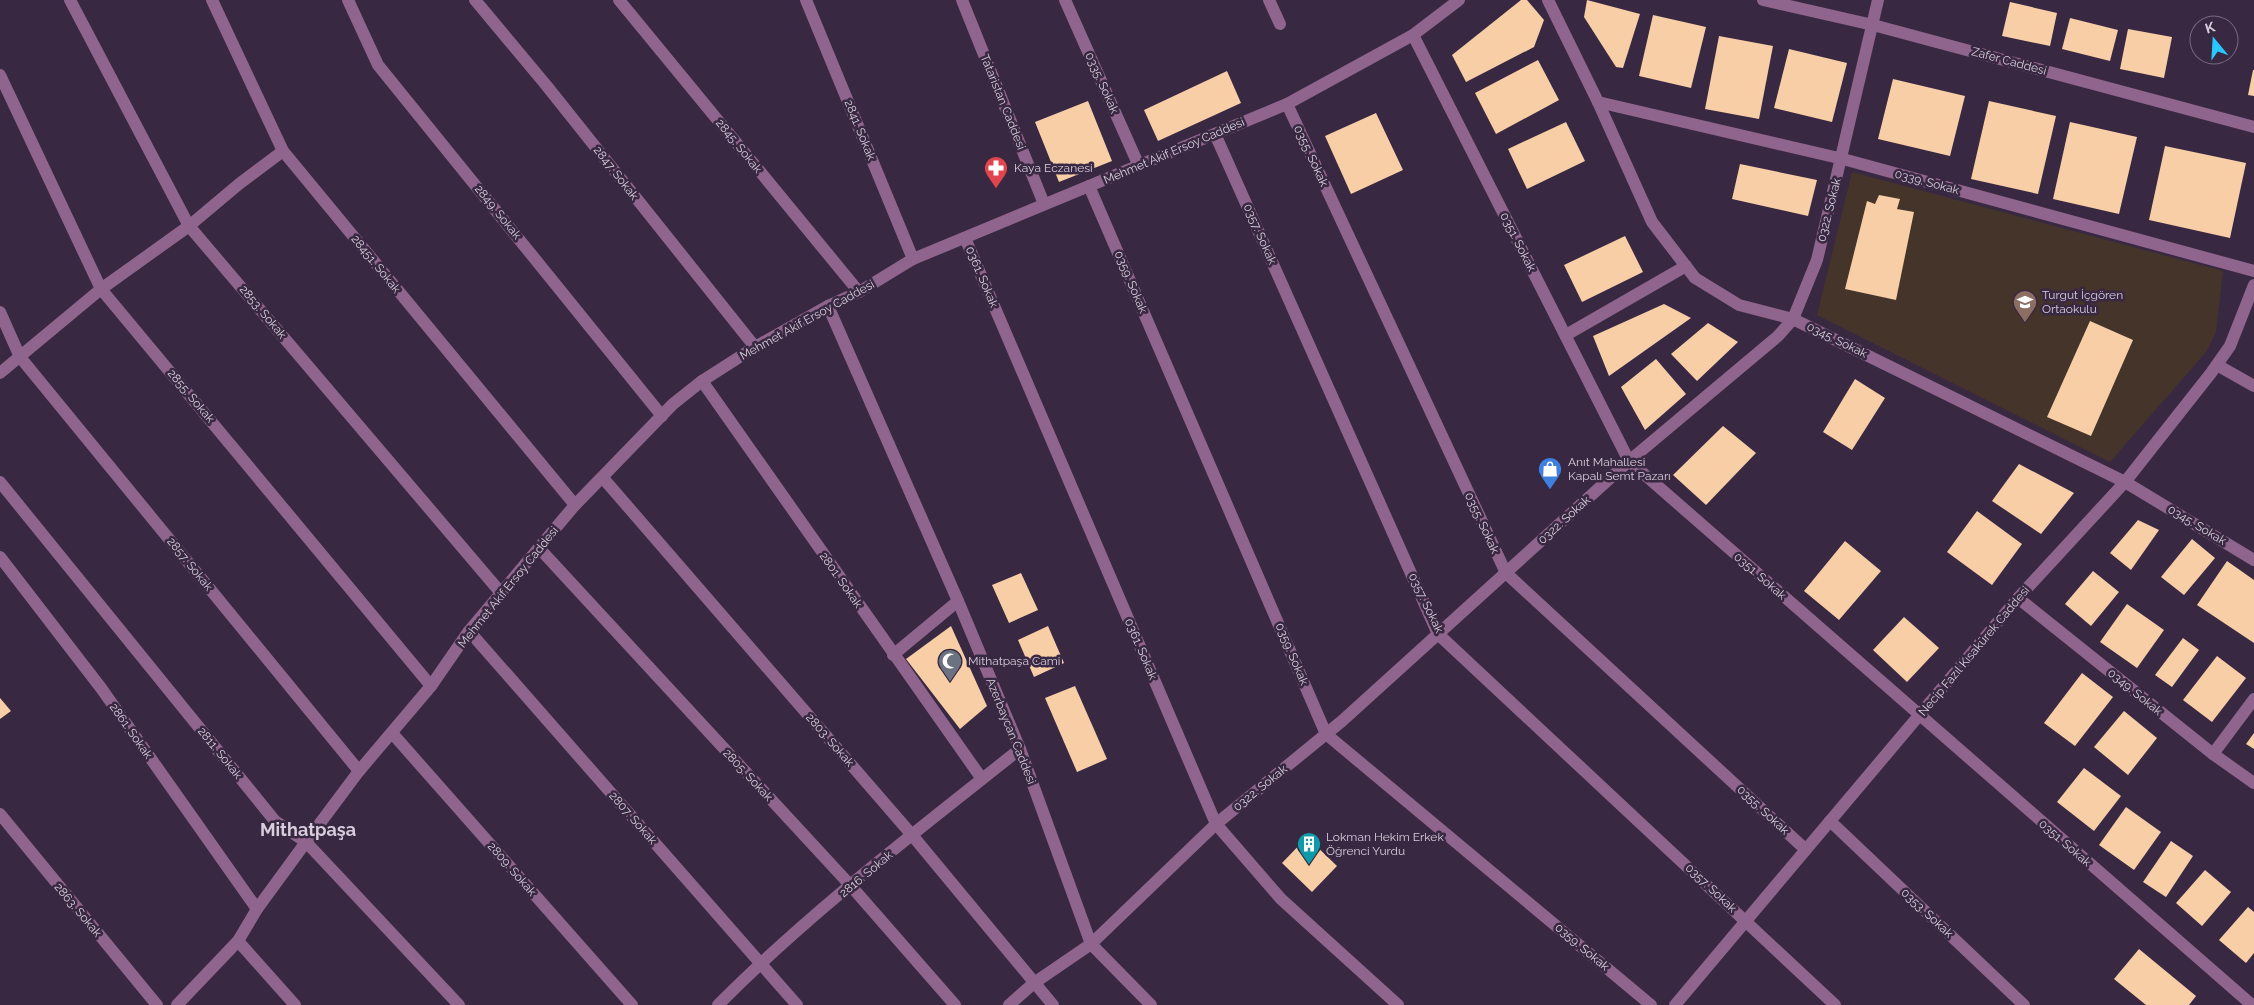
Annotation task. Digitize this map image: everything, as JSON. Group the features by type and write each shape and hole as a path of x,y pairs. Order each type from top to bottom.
{"street":[{"name":"2853. Sokak","path":"70,0 189,226 501,593"},
{"name":"28451. Sokak","path":"212,0 283,151 575,505"},
{"name":"2849. Sokak","path":"348,0 378,65 662,416"},
{"name":"2847. Sokak","path":"475,0 546,85 755,347"},
{"name":"2845. Sokak","path":"619,0 859,292"},
{"name":"2841. Sokak","path":"806,0 913,259"},
{"name":"Tataristan Caddesi","path":"962,0 1044,204"},
{"name":"0335. Sokak","path":"1065,0 1139,166"},
{"path":"1269,0 1280,24"},
{"name":"Mehmet Akif Ersoy Caddesi","path":"178,1005 238,941 257,909 306,842 359,771 431,686 469,631 575,505 662,416 702,380 755,347 828,306 859,292 913,259 1287,104 1413,34 1459,0"},
{"name":"0345. Sokak","path":"1548,0 1598,102 1652,222 1695,278 1739,305 1793,319 2125,482 2254,560"},
{"name":"Zafer Caddesi","path":"1763,0 1873,25 2254,127"},
{"name":"0322. Sokak","path":"1010,1005 1034,983 1090,944 1216,824 1326,734 1630,461 1778,336 1793,319 1817,260 1878,0"},
{"name":"0351. Sokak","path":"1413,34 1630,461 1919,716 2252,1005"},
{"name":"2855. Sokak","path":"0,75 101,289 431,686"},
{"name":"0339. Sokak","path":"1598,102 1842,158 2254,271"},
{"name":"0355. Sokak","path":"1287,104 1506,573 1805,849"},
{"name":"0357. Sokak","path":"1215,134 1438,634 1835,1005"},
{"path":"0,373 101,289 189,226 239,184 283,151"},
{"name":"0359. Sokak","path":"1089,186 1326,734 1651,1005"},
{"name":"0361. Sokak","path":"965,238 1216,824 1281,898 1398,1005"},
{"path":"1566,335 1686,266"},
{"name":"Necip Fazıl Kısakürek Caddesi","path":"1675,1005 2018,598 2125,482 2230,346 2249,314 2254,285"},
{"name":"Azerbaycan Caddesi","path":"828,306 958,600 1020,750 1090,944 1151,1005"},
{"name":"2857. Sokak","path":"0,312 20,358 359,771"},
{"path":"2217,365 2254,386"},
{"name":"2801. Sokak","path":"702,380 982,780"},
{"name":"2803. Sokak","path":"603,478 912,834 1053,1005"},
{"name":"2811. Sokak","path":"0,482 275,821 306,842 459,1005"},
{"name":"2805. Sokak","path":"539,548 851,886 955,1005"},
{"name":"2861. Sokak","path":"0,557 101,688 257,909"},
{"name":"0349. Sokak","path":"2018,598 2213,754 2254,783"},
{"path":"893,655 958,600"},
{"name":"2807. Sokak","path":"469,631 797,1005"},
{"path":"2213,754 2254,699"},
{"name":"2809. Sokak","path":"392,733 632,1005"},
{"name":"2816. Sokak","path":"718,1005 760,962 912,834 1020,750"},
{"name":"2863. Sokak","path":"0,814 157,1005"},
{"name":"0353. Sokak","path":"1830,821 2024,1005"},
{"path":"238,941 295,1005"}],"shaded area":[{"name":"Turgut İçgören Ortaokulu","path":"1852,172 2223,271 2216,332 2206,352 2110,462 1817,315"}],"building":[{"path":"1521,0 1527,0 1544,20 1534,47 1466,82 1452,55"},
{"path":"1587,0 1640,14 1623,68 1616,67 1584,17"},
{"path":"2010,2 2057,13 2050,46 2002,36"},
{"path":"1653,15 1706,27 1691,88 1639,76"},
{"path":"2070,18 2118,30 2110,61 2062,49"},
{"path":"2128,29 2172,37 2164,78 2120,69"},
{"path":"1719,36 1773,46 1759,119 1705,109"},
{"path":"1789,49 1847,63 1832,122 1774,108"},
{"path":"1538,60 1559,100 1496,134 1475,93"},
{"path":"2254,70 2254,96 2248,95"},
{"path":"1227,71 1241,103 1158,141 1144,110"},
{"path":"1893,79 1965,96 1950,156 1878,139"},
{"path":"1088,101 1112,161 1059,182 1035,122"},
{"path":"1989,101 2056,116 2038,194 1971,179"},
{"path":"1376,113 1403,170 1351,194 1325,136"},
{"path":"1566,122 1585,161 1527,189 1508,149"},
{"path":"2070,122 2137,137 2119,214 2053,199"},
{"path":"2165,146 2246,163 2230,238 2149,220"},
{"path":"1740,164 1817,180 1808,216 1732,199"},
{"path":"1879,195 1900,199 1897,209 1914,212 1896,300 1845,289 1867,201 1875,204"},
{"path":"1625,236 1643,272 1582,302 1564,265"},
{"path":"1664,304 1691,318 1609,376 1593,336"},
{"path":"2090,321 2133,340 2091,436 2047,417"},
{"path":"1708,323 1738,342 1697,381 1671,354"},
{"path":"1656,359 1686,394 1645,430 1621,387"},
{"path":"1855,379 1885,398 1852,450 1823,432"},
{"path":"1723,426 1756,453 1706,505 1673,475"},
{"path":"2019,464 2074,493 2041,534 1992,501"},
{"path":"1977,511 2022,544 1992,585 1947,552"},
{"path":"2138,520 2159,530 2131,570 2110,553"},
{"path":"2192,539 2215,558 2184,595 2161,577"},
{"path":"1845,541 1881,571 1839,620 1804,591"},
{"path":"2227,561 2254,580 2254,643 2197,605"},
{"path":"2093,571 2119,592 2091,626 2065,604"},
{"path":"1021,573 1038,610 1009,623 992,585"},
{"path":"2127,604 2164,630 2137,668 2100,642"},
{"path":"1904,617 1939,648 1907,682 1873,650"},
{"name":"Mithatpaşa Cami","path":"951,626 987,706 960,729 906,659"},
{"path":"1048,626 1064,663 1034,677 1018,640"},
{"path":"2183,638 2199,650 2172,687 2155,675"},
{"path":"2217,656 2246,678 2212,722 2183,700"},
{"path":"2082,673 2113,697 2075,746 2044,723"},
{"path":"1075,686 1107,759 1077,772 1045,698"},
{"path":"0,698 11,711 0,719"},
{"path":"2124,711 2157,738 2128,775 2094,747"},
{"path":"2254,733 2254,749 2246,744"},
{"path":"2084,768 2121,796 2094,831 2057,802"},
{"path":"2126,807 2161,832 2134,870 2099,845"},
{"name":"Lokman Hekim Erkek Öğrenci Yurdu","path":"1307,837 1337,866 1312,892 1282,863"},
{"path":"2171,841 2193,856 2166,897 2143,882"},
{"path":"2205,870 2231,892 2202,926 2176,903"},
{"path":"2248,907 2254,912 2254,953 2246,963 2219,940"},
{"path":"2139,949 2196,996 2189,1005 2146,1005 2114,979"}],"place":[{"name":"Kaya Eczanesi","path":"996,189"},
{"name":"Turgut İçgören Ortaokulu","path":"2025,323"},
{"name":"Anıt Mahallesi Kapalı Semt Pazarı","path":"1550,490"},
{"name":"Mithatpaşa Cami","path":"950,682"},
{"name":"Lokman Hekim Erkek Öğrenci Yurdu","path":"1309,865"}],"district":[{"name":"Mithatpaşa","path":"308,829"}]}
